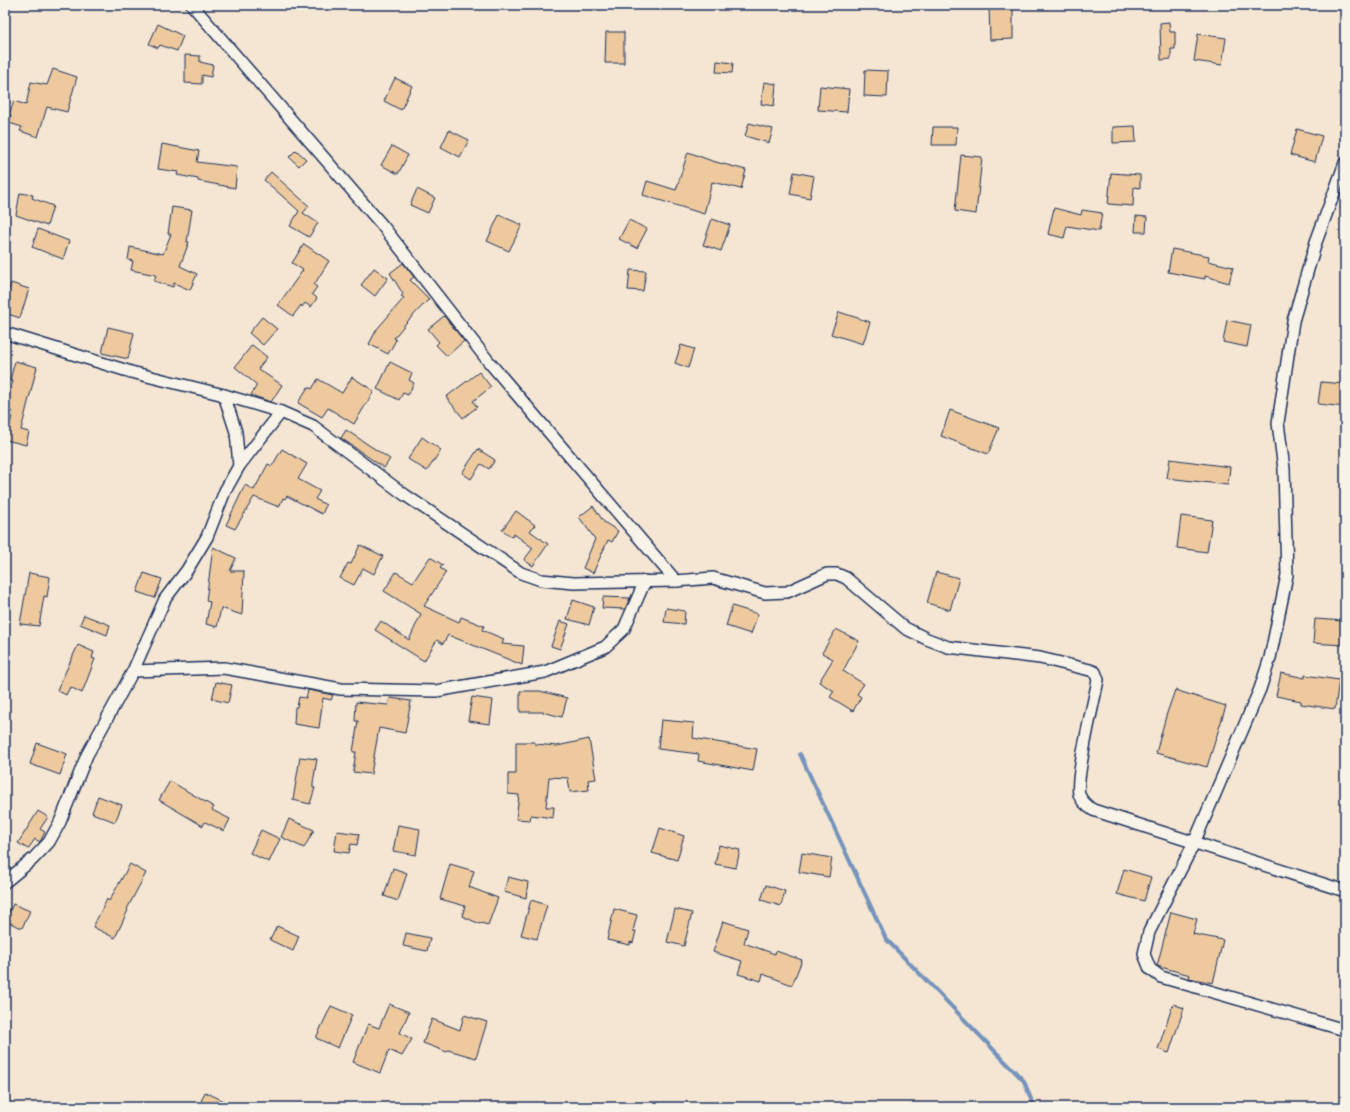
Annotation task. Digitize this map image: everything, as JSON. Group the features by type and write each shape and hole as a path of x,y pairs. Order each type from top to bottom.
{"street":[{"path":"192,5 377,219 489,362 676,581"},
{"path":"1345,163 1316,242 1293,321 1278,423 1284,469 1287,575 1270,658 1260,689 1194,843 1148,932 1144,954 1150,969 1161,977 1345,1030"},
{"path":"5,333 131,372 224,395 281,412 313,426 405,494 521,573 541,580 558,582 676,581 713,578 765,593 787,592 827,574 837,574 846,578 905,628 948,647 1040,658 1095,672 1098,680 1080,774 1079,793 1084,803 1093,810 1345,891"},
{"path":"224,395 236,432 238,466"},
{"path":"5,882 34,859 49,842 60,822 87,755 133,671 165,599 187,570 207,537 225,491 238,466 281,412"},
{"path":"133,671 224,668 341,689 444,689 545,672 605,647 624,629 645,581"}],"building":[{"path":"989,5 1013,5 1013,39 990,40"},
{"path":"1169,22 1170,32 1175,32 1175,49 1171,49 1171,59 1161,60 1160,23"},
{"path":"158,24 183,36 177,51 160,45 158,48 149,44"},
{"path":"606,32 624,32 624,63 605,63"},
{"path":"1198,34 1226,38 1222,65 1194,61"},
{"path":"185,55 200,56 200,62 213,65 211,77 202,75 202,84 185,83"},
{"path":"717,61 733,63 732,73 716,72"},
{"path":"53,69 77,77 67,112 47,107 38,137 20,131 22,127 9,123 11,115 9,115 14,101 26,105 31,82 47,85"},
{"path":"865,70 888,71 887,97 864,96"},
{"path":"395,78 412,86 401,110 384,101"},
{"path":"764,82 776,84 774,106 761,104"},
{"path":"820,86 849,89 847,112 818,110"},
{"path":"749,123 773,129 769,143 745,136"},
{"path":"1135,126 1136,142 1113,143 1113,127"},
{"path":"933,127 957,127 956,145 932,145"},
{"path":"1297,129 1322,136 1315,162 1290,155"},
{"path":"449,130 469,140 460,157 441,147"},
{"path":"162,144 199,151 197,162 237,167 235,188 198,181 198,179 177,175 178,172 158,169"},
{"path":"392,146 408,155 398,174 381,165"},
{"path":"296,150 306,159 299,166 289,157"},
{"path":"688,152 712,161 746,170 741,189 712,182 704,214 643,195 647,181 676,190"},
{"path":"961,155 982,157 976,214 955,211"},
{"path":"271,172 309,206 303,213 318,223 309,237 290,226 299,211 264,180"},
{"path":"794,172 814,176 810,198 790,194"},
{"path":"1111,173 1140,175 1140,188 1134,187 1133,206 1108,204"},
{"path":"417,189 435,198 428,213 410,205"},
{"path":"20,193 33,195 32,198 53,206 47,226 16,215"},
{"path":"172,207 192,210 187,242 189,242 180,266 197,274 190,290 174,283 173,287 154,281 156,275 131,270 133,261 128,260 130,247 163,254 171,234 168,234"},
{"path":"1054,208 1081,215 1082,210 1102,213 1099,231 1067,226 1064,238 1048,234"},
{"path":"499,215 522,225 509,251 487,241"},
{"path":"1136,216 1147,217 1146,232 1135,232"},
{"path":"712,219 730,225 721,251 703,245"},
{"path":"629,220 647,229 637,248 619,239"},
{"path":"38,229 69,241 63,259 32,247"},
{"path":"304,244 329,261 314,285 317,287 312,294 317,298 311,307 305,303 302,307 301,305 293,316 278,305 303,270 292,263"},
{"path":"1172,249 1209,256 1208,261 1233,267 1229,283 1205,276 1205,279 1168,272"},
{"path":"403,263 414,277 410,280 429,299 394,338 396,340 388,354 369,344 377,329 404,298 401,296 403,294 390,273"},
{"path":"374,268 388,278 375,296 361,285"},
{"path":"630,270 646,271 643,291 628,290"},
{"path":"11,283 29,289 20,318 5,313 5,302"},
{"path":"839,312 870,322 863,344 831,334"},
{"path":"444,316 464,341 447,356 436,345 439,342 428,329"},
{"path":"262,317 277,329 263,345 249,333"},
{"path":"1227,320 1251,325 1247,347 1223,342"},
{"path":"108,327 134,333 128,359 102,353"},
{"path":"252,345 267,357 258,369 282,385 271,402 251,395 257,385 235,367"},
{"path":"681,345 694,349 688,368 675,363"},
{"path":"15,361 37,367 21,430 29,432 26,445 6,440 13,412 5,410 13,381 10,380"},
{"path":"390,362 412,373 409,380 414,383 408,395 403,393 399,400 377,389"},
{"path":"479,372 491,387 473,401 477,407 463,418 446,397"},
{"path":"352,377 374,391 354,424 328,408 322,417 298,403 308,387 312,389 318,379 342,393"},
{"path":"1321,382 1345,384 1345,407 1318,404"},
{"path":"950,410 999,428 988,454 941,436"},
{"path":"346,430 390,459 384,468 341,438"},
{"path":"422,437 441,450 427,471 408,459"},
{"path":"282,449 307,464 298,479 320,491 315,499 326,505 322,514 287,496 285,499 283,498 279,507 254,497 235,529 226,525 245,485 254,490 268,464 272,466"},
{"path":"478,449 495,460 489,469 481,464 471,479 462,473"},
{"path":"1170,459 1230,467 1228,485 1167,478"},
{"path":"593,506 604,522 618,531 612,542 608,540 593,573 583,568 595,539 579,517"},
{"path":"516,511 535,525 530,531 548,544 533,566 524,560 533,548 514,534 512,537 502,530"},
{"path":"1181,516 1212,520 1207,552 1177,548"},
{"path":"360,545 383,556 374,574 363,568 354,585 340,578 348,563 351,564"},
{"path":"213,547 236,558 230,571 244,571 242,615 221,608 217,627 206,624 210,602 206,601"},
{"path":"430,557 443,565 440,568 446,572 424,606 459,622 461,617 484,626 482,630 504,639 502,644 524,646 522,665 448,635 443,644 437,640 424,661 375,630 381,621 409,640 421,614 384,591 396,572 413,582"},
{"path":"936,572 959,578 950,610 927,603"},
{"path":"29,573 50,577 47,597 44,596 39,626 20,624"},
{"path":"144,573 162,579 155,598 137,592"},
{"path":"603,597 630,598 625,609 602,608"},
{"path":"573,600 594,607 589,625 567,619"},
{"path":"732,606 758,614 751,634 726,626"},
{"path":"666,608 685,611 684,624 664,622"},
{"path":"84,615 110,625 107,635 80,624"},
{"path":"1315,619 1345,621 1343,645 1313,643"},
{"path":"560,621 569,624 560,649 551,646"},
{"path":"836,629 859,641 843,671 864,684 857,694 861,697 853,711 830,697 834,691 819,682 833,659 822,653"},
{"path":"78,645 94,652 92,658 95,659 82,693 70,687 66,695 57,690"},
{"path":"1281,673 1305,678 1305,675 1339,680 1335,709 1301,704 1301,701 1276,696"},
{"path":"216,682 232,685 228,703 212,699"},
{"path":"308,690 333,695 331,700 323,698 319,728 294,724 295,707 297,707 299,697 306,698"},
{"path":"1175,690 1226,706 1207,767 1156,753"},
{"path":"520,691 540,691 567,698 562,717 542,712 520,712"},
{"path":"472,697 493,700 490,724 468,721"},
{"path":"390,698 411,701 405,733 379,728 371,774 353,772 356,752 353,752 358,721 355,721 356,702 388,705"},
{"path":"661,720 694,723 693,738 757,749 753,771 698,761 699,754 658,749"},
{"path":"589,739 596,779 588,780 589,790 570,792 568,778 549,777 546,807 554,807 553,818 531,815 530,820 516,819 519,795 508,794 508,774 516,774 516,742 535,742 535,744 557,746"},
{"path":"37,743 67,754 60,775 30,764"},
{"path":"300,757 317,759 313,783 313,788 315,788 310,804 293,800"},
{"path":"170,781 214,807 212,810 230,819 224,831 205,822 203,826 159,800"},
{"path":"98,796 122,805 115,822 92,813"},
{"path":"38,811 48,817 40,829 45,832 40,842 35,839 28,849 18,843"},
{"path":"289,819 314,830 304,848 281,837"},
{"path":"398,825 420,829 416,855 393,851"},
{"path":"660,828 684,836 677,860 652,853"},
{"path":"261,830 280,839 269,862 250,853"},
{"path":"337,831 359,834 357,845 351,844 349,853 334,851"},
{"path":"719,845 740,850 736,868 715,864"},
{"path":"802,853 832,858 829,877 799,872"},
{"path":"130,864 146,873 127,909 128,910 115,938 93,927 107,899 109,901"},
{"path":"450,864 474,871 469,887 498,898 488,925 480,924 462,916 465,906 440,899"},
{"path":"393,868 407,873 398,901 384,896"},
{"path":"1124,869 1151,877 1144,901 1117,894"},
{"path":"508,877 528,882 526,898 504,892"},
{"path":"766,885 785,891 781,906 761,900"},
{"path":"531,900 547,905 537,939 521,935"},
{"path":"13,904 30,911 22,928 5,921"},
{"path":"614,909 637,915 633,931 636,931 633,943 630,942 630,945 607,940"},
{"path":"675,909 692,913 684,946 667,942"},
{"path":"1171,912 1197,919 1193,934 1223,940 1213,983 1189,978 1190,975 1157,966"},
{"path":"723,921 748,929 744,943 775,954 776,951 802,960 792,985 763,974 761,981 738,974 742,961 713,952"},
{"path":"277,926 299,936 293,951 270,940"},
{"path":"406,933 430,938 427,951 403,946"},
{"path":"389,1004 409,1012 400,1033 412,1039 402,1056 389,1050 380,1073 353,1062 368,1024 379,1028"},
{"path":"1173,1004 1184,1008 1169,1053 1158,1049"},
{"path":"331,1006 352,1015 338,1048 316,1038"},
{"path":"464,1015 487,1022 476,1058 448,1050 447,1052 423,1043 432,1019 460,1030"},
{"path":"205,1092 237,1107 206,1107 200,1104"}],"waterway":[{"path":"800,754 886,939 1024,1081 1034,1107"}]}
